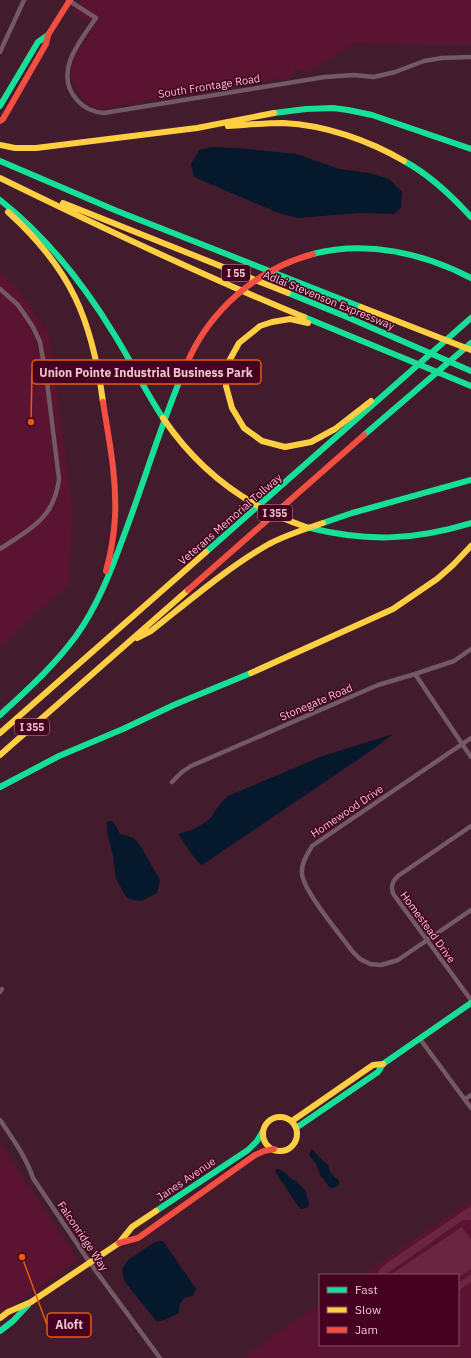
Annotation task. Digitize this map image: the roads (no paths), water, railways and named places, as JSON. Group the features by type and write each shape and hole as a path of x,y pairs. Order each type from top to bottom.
{"main road":[{"path":"0,122 46,44 48,35 69,0"},
{"path":"0,106 38,42 48,35"},
{"path":"197,128 268,114 306,109 333,108 372,115 471,149"},
{"path":"0,145 15,148 36,148 197,128 290,124 333,131 357,138 411,163 440,185 471,217"},
{"name":"Adlai Stevenson Expressway","path":"0,161 243,262 471,350"},
{"path":"0,178 117,235 257,298 471,386"},
{"name":"Adlai Stevenson Expressway","path":"0,178 347,317 471,371"},
{"path":"0,200 28,222 64,262 105,320 150,395 180,440 211,474 246,500 267,512 290,522 320,532 349,538 376,539 418,536 449,530 471,523"},
{"path":"0,206 32,235 61,272 86,321 94,348 115,477 116,501 115,528 112,547 96,604"},
{"path":"0,715 63,654 75,638 96,604 130,520 162,423 184,370 200,336 210,322 244,288 262,275 282,265 316,252 342,248 387,249 414,256 462,273 471,278"},
{"name":"Veterans Memorial Tollway","path":"0,732 403,380 471,318"},
{"path":"382,349 369,346 304,322 278,320 267,323 250,332 233,352 225,382 226,392 231,408 241,424 259,439 277,445 301,445 309,443 331,431 387,388 403,380"},
{"name":"I 355","path":"0,755 422,384 471,343"},
{"path":"129,641 151,631 239,563 270,544 291,534 352,513 471,477"},
{"path":"438,488 471,480"},
{"path":"0,786 59,756 393,609 437,579 471,546"},
{"path":"383,1064 373,1065 292,1121 296,1128 378,1072 383,1064 471,1002"},
{"name":"Janes Avenue","path":"120,1243 132,1227 248,1150 257,1141 269,1120 280,1116 292,1121"},
{"name":"Janes Avenue","path":"0,1318 8,1312 31,1302 120,1243 138,1238 255,1155 274,1149 284,1150 293,1144 297,1134 296,1128"},
{"path":"263,1131 265,1142 274,1149"},
{"name":"Janes Avenue","path":"0,1331 13,1322 31,1302"}],"street":[{"path":"0,52 24,0"},
{"name":"South Frontage Road","path":"69,0 96,18 70,59 67,70 71,94 81,105 93,112 104,113 324,77 354,74 374,77 395,72 424,61 442,58 471,57"},
{"path":"0,289 18,305 33,327 40,342 47,382 59,479 54,500 46,515 31,528 0,549"},
{"name":"Stonegate Road","path":"172,782 190,766 378,685 454,660 471,649"},
{"path":"415,674 471,757"},
{"name":"Homewood Drive","path":"471,738 312,846 303,862 302,874 306,889 352,951 360,959 370,964 382,965 398,960 471,910"},
{"name":"Homestead Drive","path":"471,826 398,876 391,888 394,895 471,1002"},
{"path":"420,1039 471,1108"},
{"path":"465,1099 471,1095"},
{"name":"Falconridge Way","path":"0,1120 24,1155 33,1178 90,1263 160,1358"}],"water":[{"path":"213,147 297,154 339,169 369,173 389,179 402,192 401,208 394,214 360,213 297,218 276,212 194,177 191,164 199,150"},
{"path":"393,734 372,750 202,865 178,834 192,830 209,820 219,805 228,796 320,757"},
{"path":"113,821 120,834 134,838 141,847 160,880 157,893 141,901 129,899 125,895 116,879 113,856 107,832 107,822"},
{"path":"312,1149 328,1165 330,1172 339,1181 339,1185 334,1188 329,1187 321,1177 316,1164 309,1155"},
{"path":"276,1169 286,1173 292,1179 297,1181 305,1190 309,1204 307,1207 301,1209 298,1206 276,1173"},
{"path":"163,1241 196,1289 192,1296 184,1299 180,1303 179,1313 157,1322 125,1282 122,1273 128,1260 155,1242"}],"place":[{"name":"Union Pointe Industrial Business Park","path":"31,422"},
{"name":"Aloft","path":"22,1257"}]}
